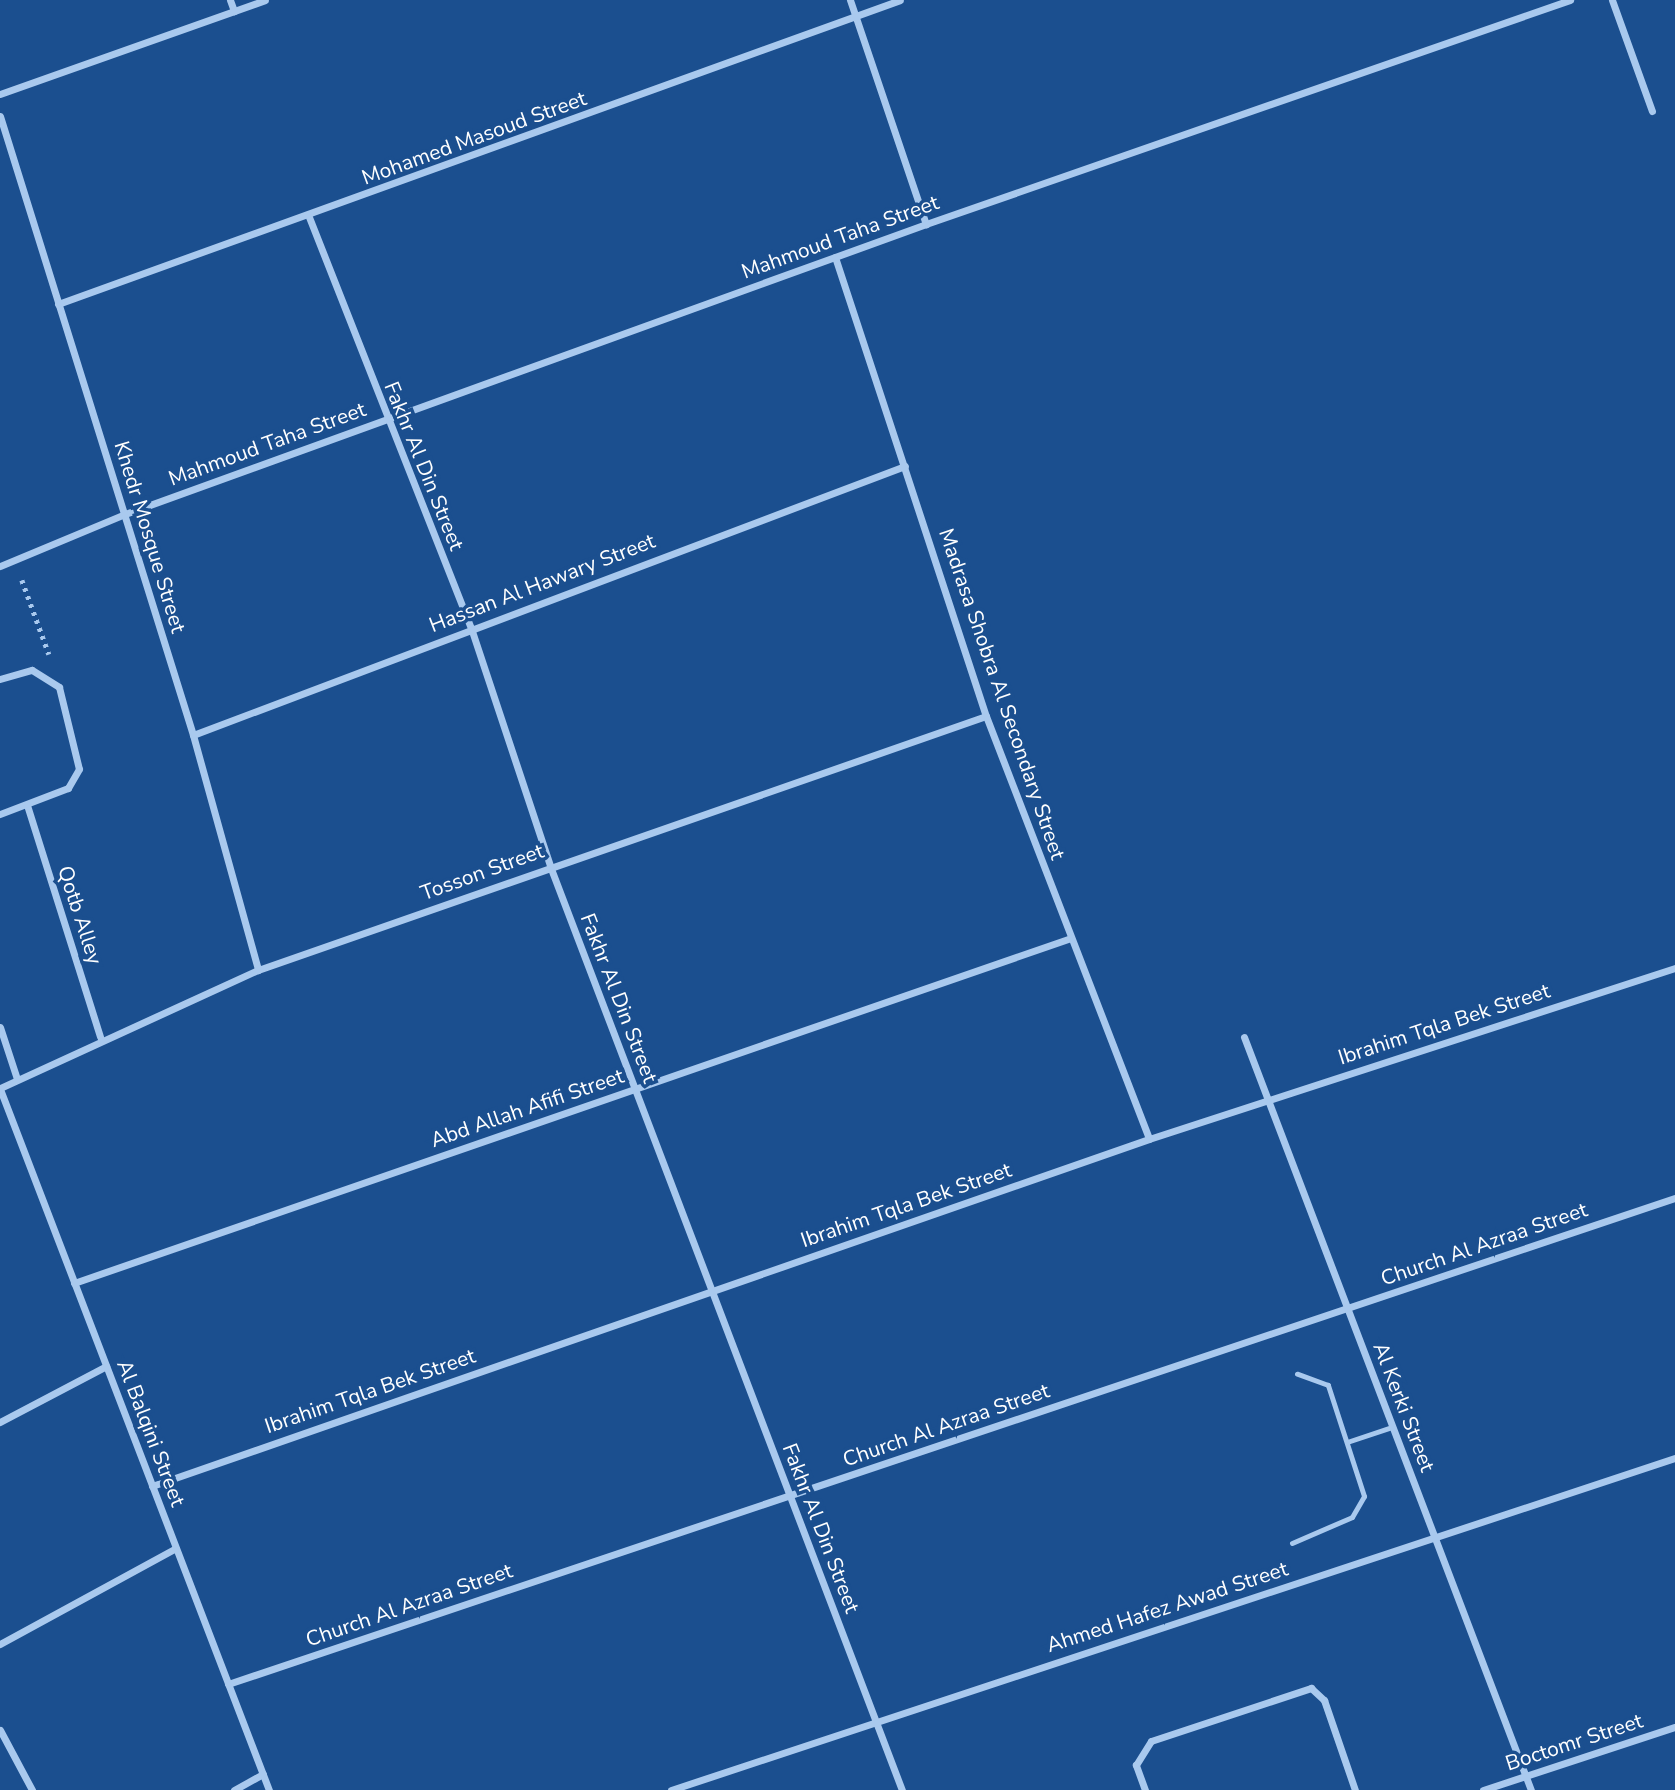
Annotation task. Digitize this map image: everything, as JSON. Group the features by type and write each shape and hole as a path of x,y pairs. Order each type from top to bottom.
{"street":[{"path":"230,0 234,11"},
{"path":"0,94 265,0"},
{"path":"850,0 926,224"},
{"name":"Mohamed Masoud Street","path":"58,304 309,217 900,0"},
{"name":"Mahmoud Taha Street","path":"0,566 125,514 926,224 1570,0"},
{"path":"1612,0 1652,111"},
{"name":"Khedr Mosque Street","path":"0,117 193,735 258,970"},
{"name":"Fakhr Al Din Street","path":"309,217 386,419 471,628 550,866 902,1790"},
{"name":"Madrasa Shobra Al Secondary Street","path":"835,257 986,716 1149,1139"},
{"name":"Hassan Al Hawary Street","path":"193,735 905,466"},
{"path":"0,679 32,670 47,675 59,687 79,769 68,788 0,814"},
{"name":"Tosson Street","path":"0,1088 100,1037 258,970 986,716"},
{"name":"Qotb Alley","path":"27,805 100,1037"},
{"name":"Abd Allah Afifi Street","path":"74,1283 1070,938"},
{"name":"Ibrahim Tqla Bek Street","path":"152,1486 1149,1139 1675,968"},
{"path":"0,1027 17,1079"},
{"name":"Al Kerki Street","path":"1244,1037 1531,1790"},
{"name":"Al Balqini Street","path":"0,1088 269,1790"},
{"name":"Church Al Azraa Street","path":"228,1684 1675,1198"},
{"path":"0,1422 106,1366"},
{"name":"Ahmed Hafez Awad Street","path":"671,1790 1675,1458"},
{"path":"0,1644 176,1548"},
{"path":"1145,1790 1136,1765 1151,1741 1311,1688 1324,1700 1355,1790"},
{"name":"Boctomr Street","path":"1483,1790 1675,1727"},
{"path":"0,1730 33,1790"},
{"path":"234,1790 262,1774"}],"lane":[{"path":"1292,1544 1363,1505 1347,1442 1328,1385 1297,1374"},
{"path":"1347,1442 1392,1427"}],"path":[{"path":"15,560 48,645 47,675"}]}
